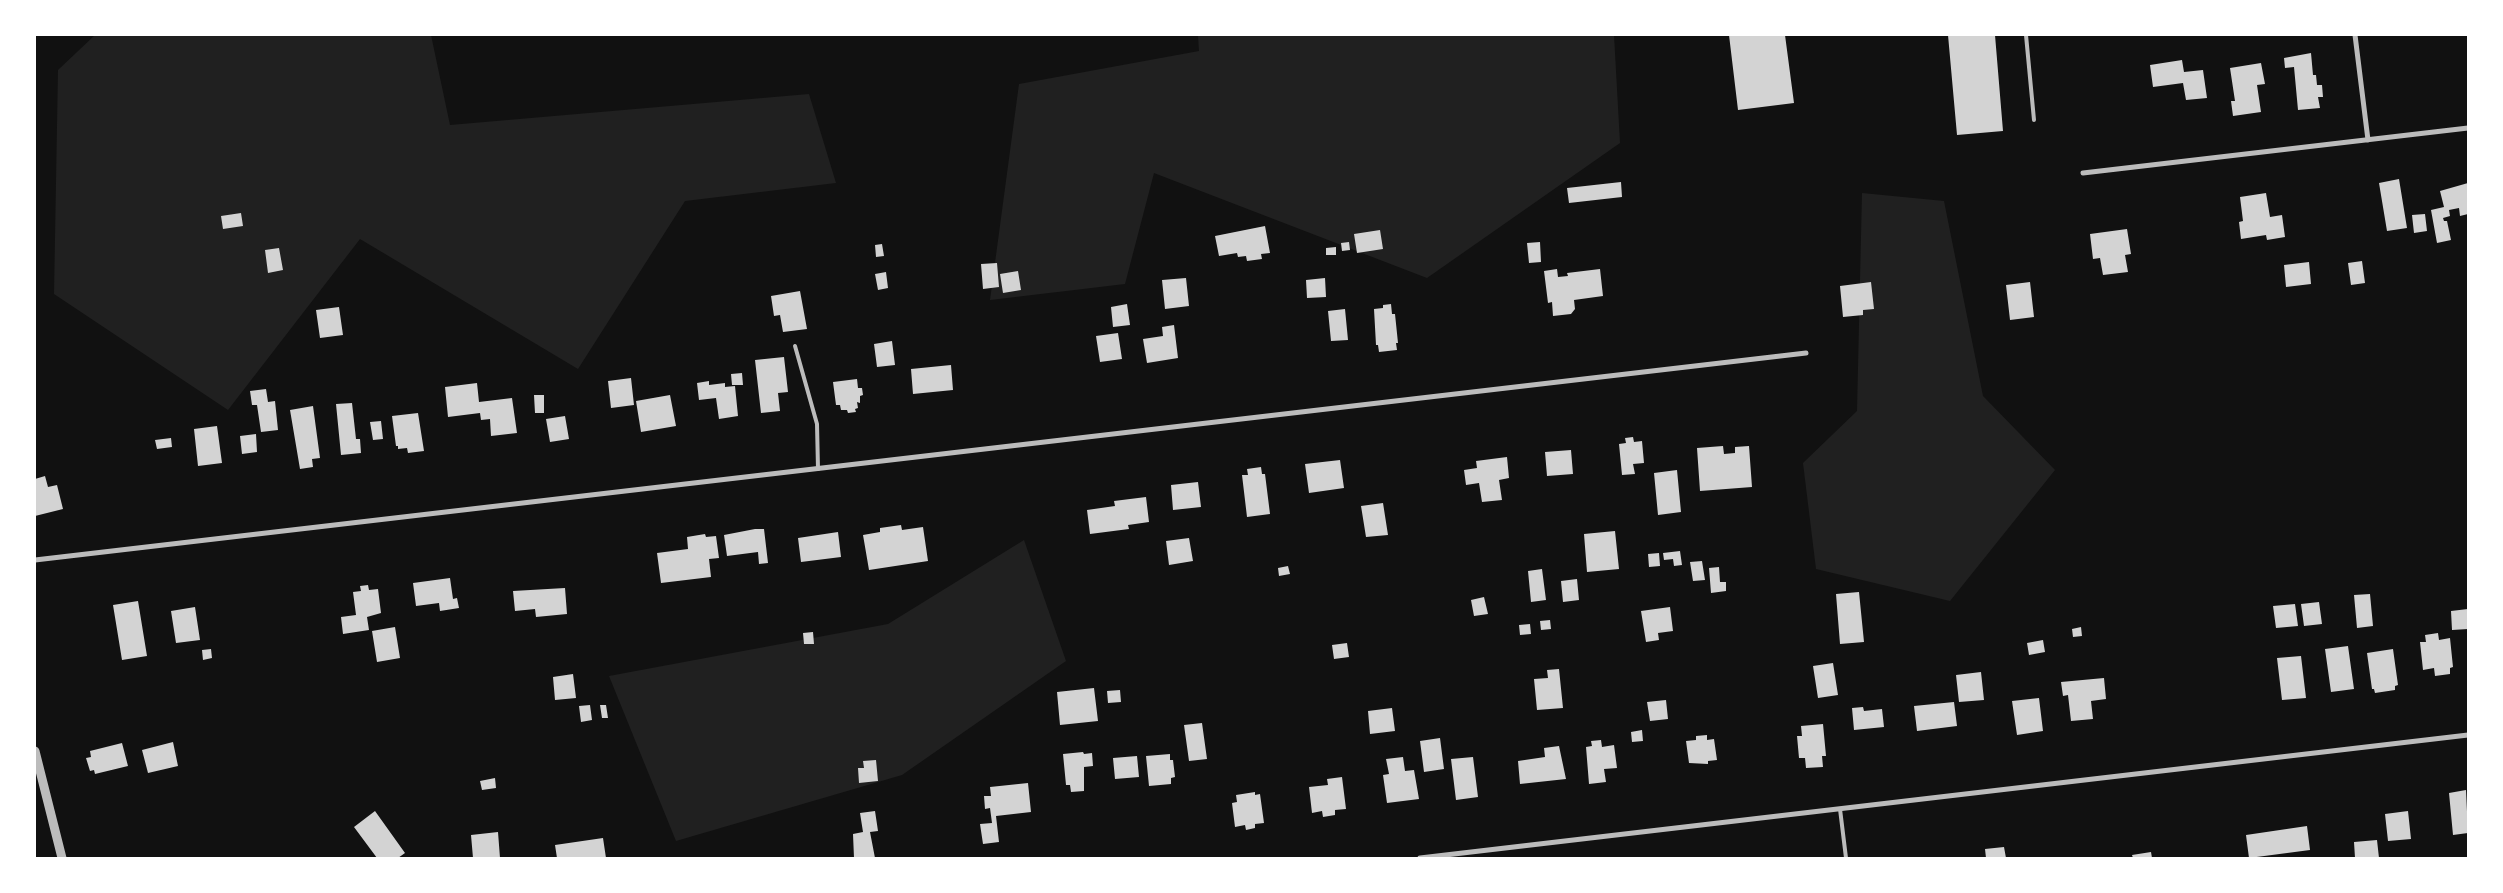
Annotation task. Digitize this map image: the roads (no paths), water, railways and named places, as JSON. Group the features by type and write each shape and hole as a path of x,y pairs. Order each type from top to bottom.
{"street":[{"path":"2355,35 2368,140"},
{"path":"2083,173 2468,128"},
{"path":"35,560 1806,353"},
{"path":"1420,858 2468,735"},
{"path":"35,751 62,858"}],"lane":[{"path":"2026,35 2034,120"},
{"path":"795,346 817,424 818,469"},
{"path":"1840,809 1846,858"}]}
